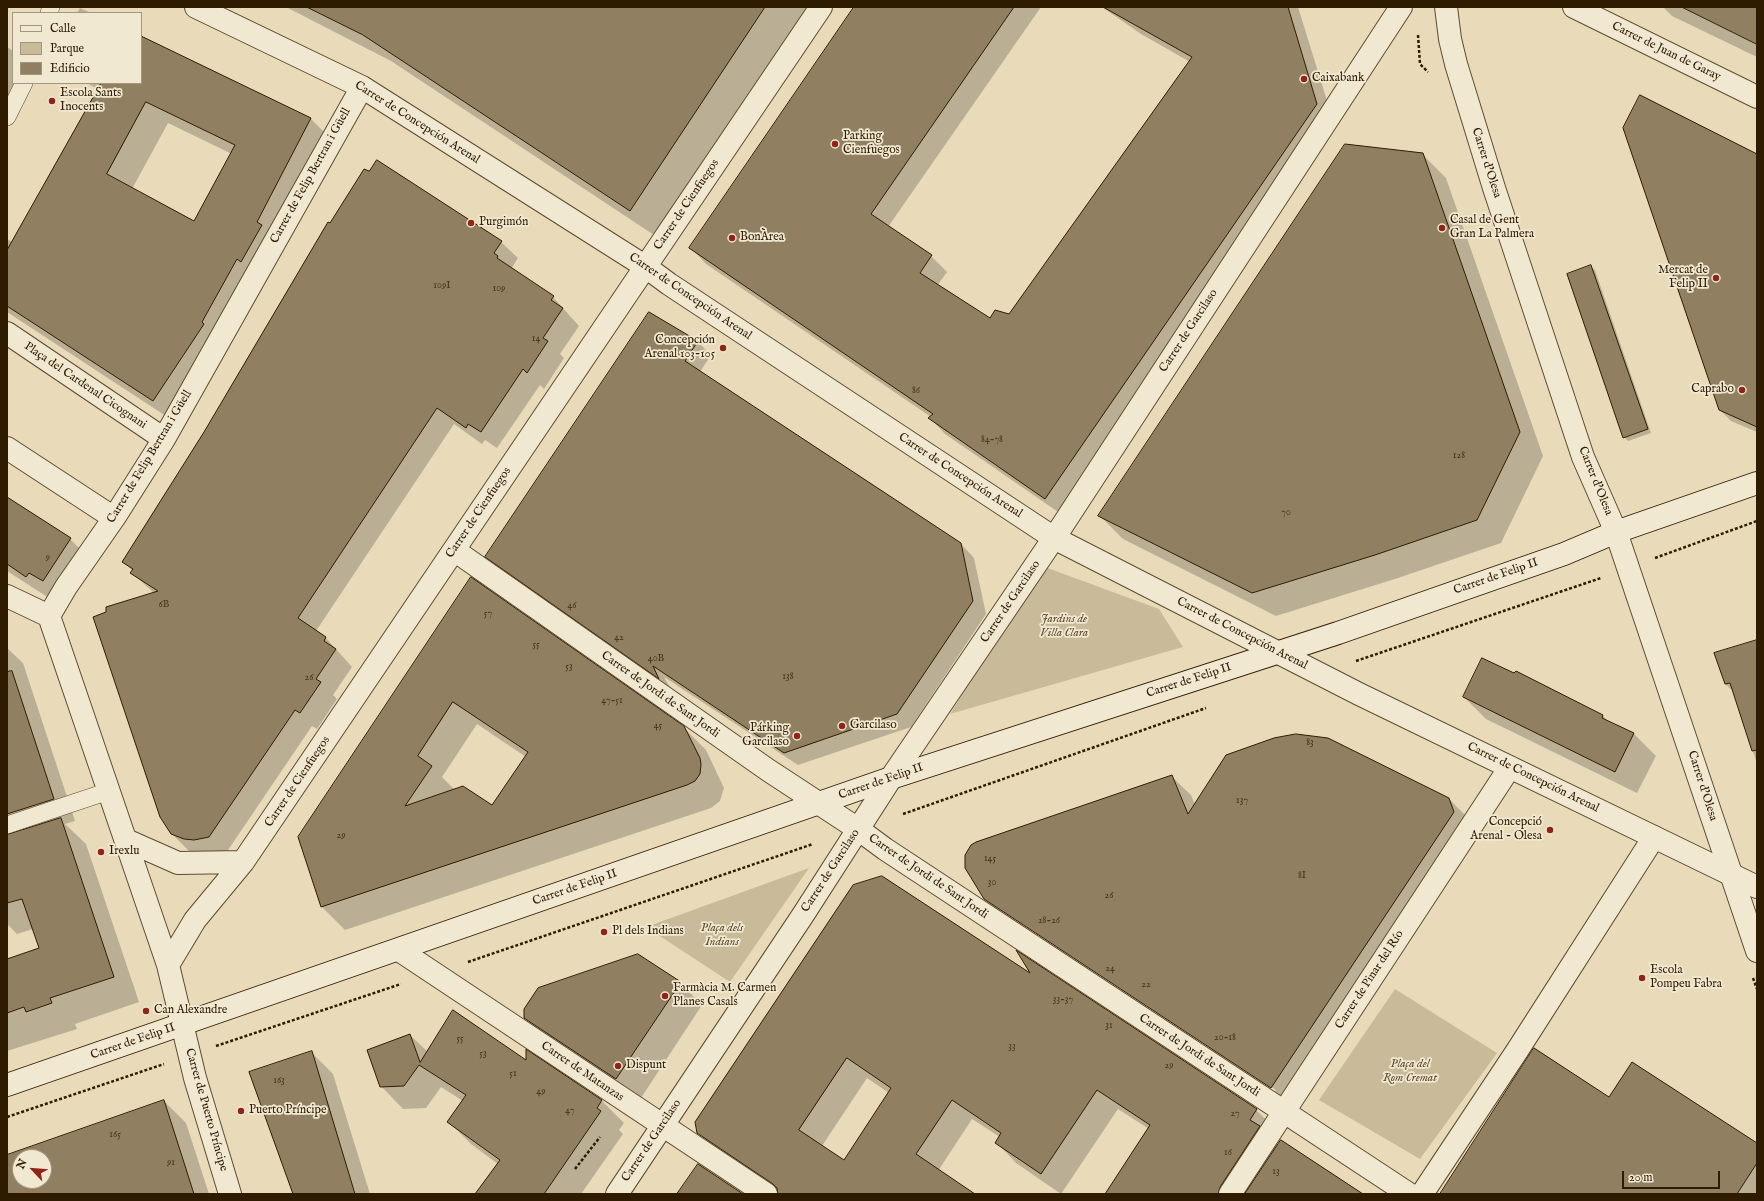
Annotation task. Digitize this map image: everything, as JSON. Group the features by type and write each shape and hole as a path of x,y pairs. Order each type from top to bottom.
{"street":[{"name":"Carrer de Concepción Arenal","path":"196,7 362,87 646,267 676,289 1054,538 1359,694 1757,887"},
{"name":"Carrer de Cienfuegos","path":"168,965 195,920 243,862 821,7"},
{"name":"Carrer de Garcilaso","path":"617,1194 891,778 1054,538 1401,7"},
{"name":"Carrer d'Olesa","path":"1446,7 1456,64 1494,188 1583,457 1616,532 1757,951"},
{"name":"Carrer de Juan de Garay","path":"1574,7 1757,97"},
{"name":"Carrer de Felip Bertran i Güell","path":"49,616 66,587 114,518 164,439 362,87"},
{"name":"Plaça del Cardenal Cicognani","path":"7,333 164,439"},
{"path":"7,448 114,518"},
{"name":"Carrer de Felip II","path":"7,1085 891,778 1277,652 1564,554 1616,532 1757,483"},
{"name":"Carrer de Jordi de Sant Jordi","path":"454,550 818,804 1409,1194"},
{"path":"7,596 49,616 168,965 183,1025"},
{"name":"Carrer de Pinar del Río","path":"1230,1194 1510,766"},
{"path":"1422,1194 1517,1051 1654,837"},
{"path":"126,840 178,863 243,862"},
{"name":"Carrer de Matanzas","path":"399,950 766,1194"},
{"name":"Carrer de Puerto Príncipe","path":"183,1025 195,1078 230,1194"}],"lane":[{"path":"7,117 24,84"},
{"path":"7,825 109,791"}],"path":[{"path":"1670,552 1757,521"},
{"path":"1361,659 1603,577"},
{"path":"931,804 1212,706"},
{"path":"469,962 775,857"},
{"path":"244,1035 320,1012 402,984"},
{"path":"7,1117 145,1071"},
{"path":"575,1169 600,1137"}],"green space":[{"name":"Jardins de Villa Clara","path":"1045,567 1159,609 1183,647 950,714 1022,598"},
{"name":"Plaça dels Indians","path":"809,868 730,982 646,927"},
{"name":"Plaça del Rom Cremat","path":"1395,989 1497,1053 1420,1159 1319,1100"}],"building":[{"path":"307,7 765,7 630,211 363,35"},
{"path":"854,7 1014,7 871,214 932,255 920,273 990,318 995,310 1009,314 1192,57 1103,7 1288,7 1317,104 1045,499 928,418 933,414 689,248"},
{"path":"1682,7 1757,7 1757,44"},
{"path":"142,36 311,118 257,222 262,225 241,262 237,259 202,322 204,324 153,401 7,306 7,250 100,84 142,84","holes":["146,102 235,145 194,221 107,174"]},
{"name":"Mercat de Felip II","path":"1640,95 1757,154 1757,427 1719,410 1623,128"},
{"path":"1345,144 1423,153 1520,432 1477,520 1375,555 1252,593 1098,516"},
{"path":"377,160 502,241 494,253 498,256 497,258 554,296 551,300 563,308 543,338 548,341 527,373 523,369 481,432 468,424 466,428 437,408 298,618 326,637 324,641 336,649 316,679 321,682 300,713 295,710 209,837 194,840 184,839 171,834 160,817 93,617 106,612 106,607 158,591 130,573 133,569 122,562 204,432 328,222 330,223 364,169 369,171"},
{"path":"1591,265 1648,429 1623,438 1567,274"},
{"path":"649,312 698,341 685,361 961,543 973,601 897,714 784,753 653,666 659,679 485,557"},
{"path":"7,497 71,538 43,581 29,573 26,577 7,564"},
{"path":"471,577 684,726 700,758 700,774 695,781 687,785 321,907 298,837","holes":["453,702 528,752 492,805 463,786 405,806 432,766 418,756"]},
{"path":"1757,640 1757,750 1752,751 1730,683 1725,684 1714,653"},
{"path":"1482,658 1514,673 1516,671 1603,715 1602,718 1634,733 1615,772 1463,697"},
{"path":"12,671 54,799 7,814 7,672"},
{"path":"1296,734 1328,738 1449,798 1454,812 1271,1088 984,899 965,868 965,855 971,845 976,842 1172,775 1188,814 1226,755 1274,738"},
{"path":"61,818 114,977 50,998 52,1003 26,1012 24,1007 7,1013 7,959 39,948 22,899 7,903 7,835"},
{"path":"882,876 1030,973 1016,950 1257,1109 1250,1120 1260,1126 1220,1187 1218,1194 1105,1194 1150,1125 1097,1090 1041,1174 995,1143 1001,1133 952,1100 916,1154 975,1194 778,1194 777,1188 773,1184 697,1133 695,1122 853,885","holes":["847,1058 891,1088 844,1160 799,1130"]},
{"path":"638,954 681,982 616,1079 524,1018 524,1009 538,988"},
{"path":"453,1010 526,1060 526,1049 602,1100 597,1108 601,1111 544,1194 475,1194 500,1160 447,1122 466,1095 419,1065 404,1086 380,1087 367,1050 410,1034 420,1062"},
{"path":"1534,1048 1609,1097 1632,1062 1757,1143 1757,1163 1737,1194 1440,1194"},
{"path":"312,1051 355,1194 293,1194 249,1072"},
{"path":"164,1100 194,1194 7,1194 7,1155 12,1153 12,1189 52,1189 52,1149 24,1149"},
{"path":"1281,1140 1363,1194 1245,1194"},
{"path":"698,1164 743,1194 677,1194"}],"place":[{"name":"Caixabank","path":"1304,79"},
{"name":"Escola Sants Inocents","path":"52,101"},
{"name":"Parking Cienfuegos","path":"835,144"},
{"name":"Purgimón","path":"471,223"},
{"name":"Casal de Gent Gran La Palmera","path":"1442,228"},
{"name":"BonÀrea","path":"732,238"},
{"name":"Mercat de Felip II","path":"1716,278"},
{"name":"Concepción Arenal 103-105","path":"723,348"},
{"name":"Caprabo","path":"1742,390"},
{"name":"Garcilaso","path":"842,726"},
{"name":"Párking Garcilaso","path":"797,736"},
{"name":"Concepció Arenal - Olesa","path":"1550,830"},
{"name":"Irexlu","path":"101,852"},
{"name":"Pl dels Indians","path":"604,932"},
{"name":"Escola Pompeu Fabra","path":"1642,978"},
{"name":"Farmàcia M. Carmen Planes Casals","path":"665,996"},
{"name":"Can Alexandre","path":"146,1011"},
{"name":"Dispunt","path":"618,1066"},
{"name":"Puerto Príncipe","path":"241,1111"}]}
